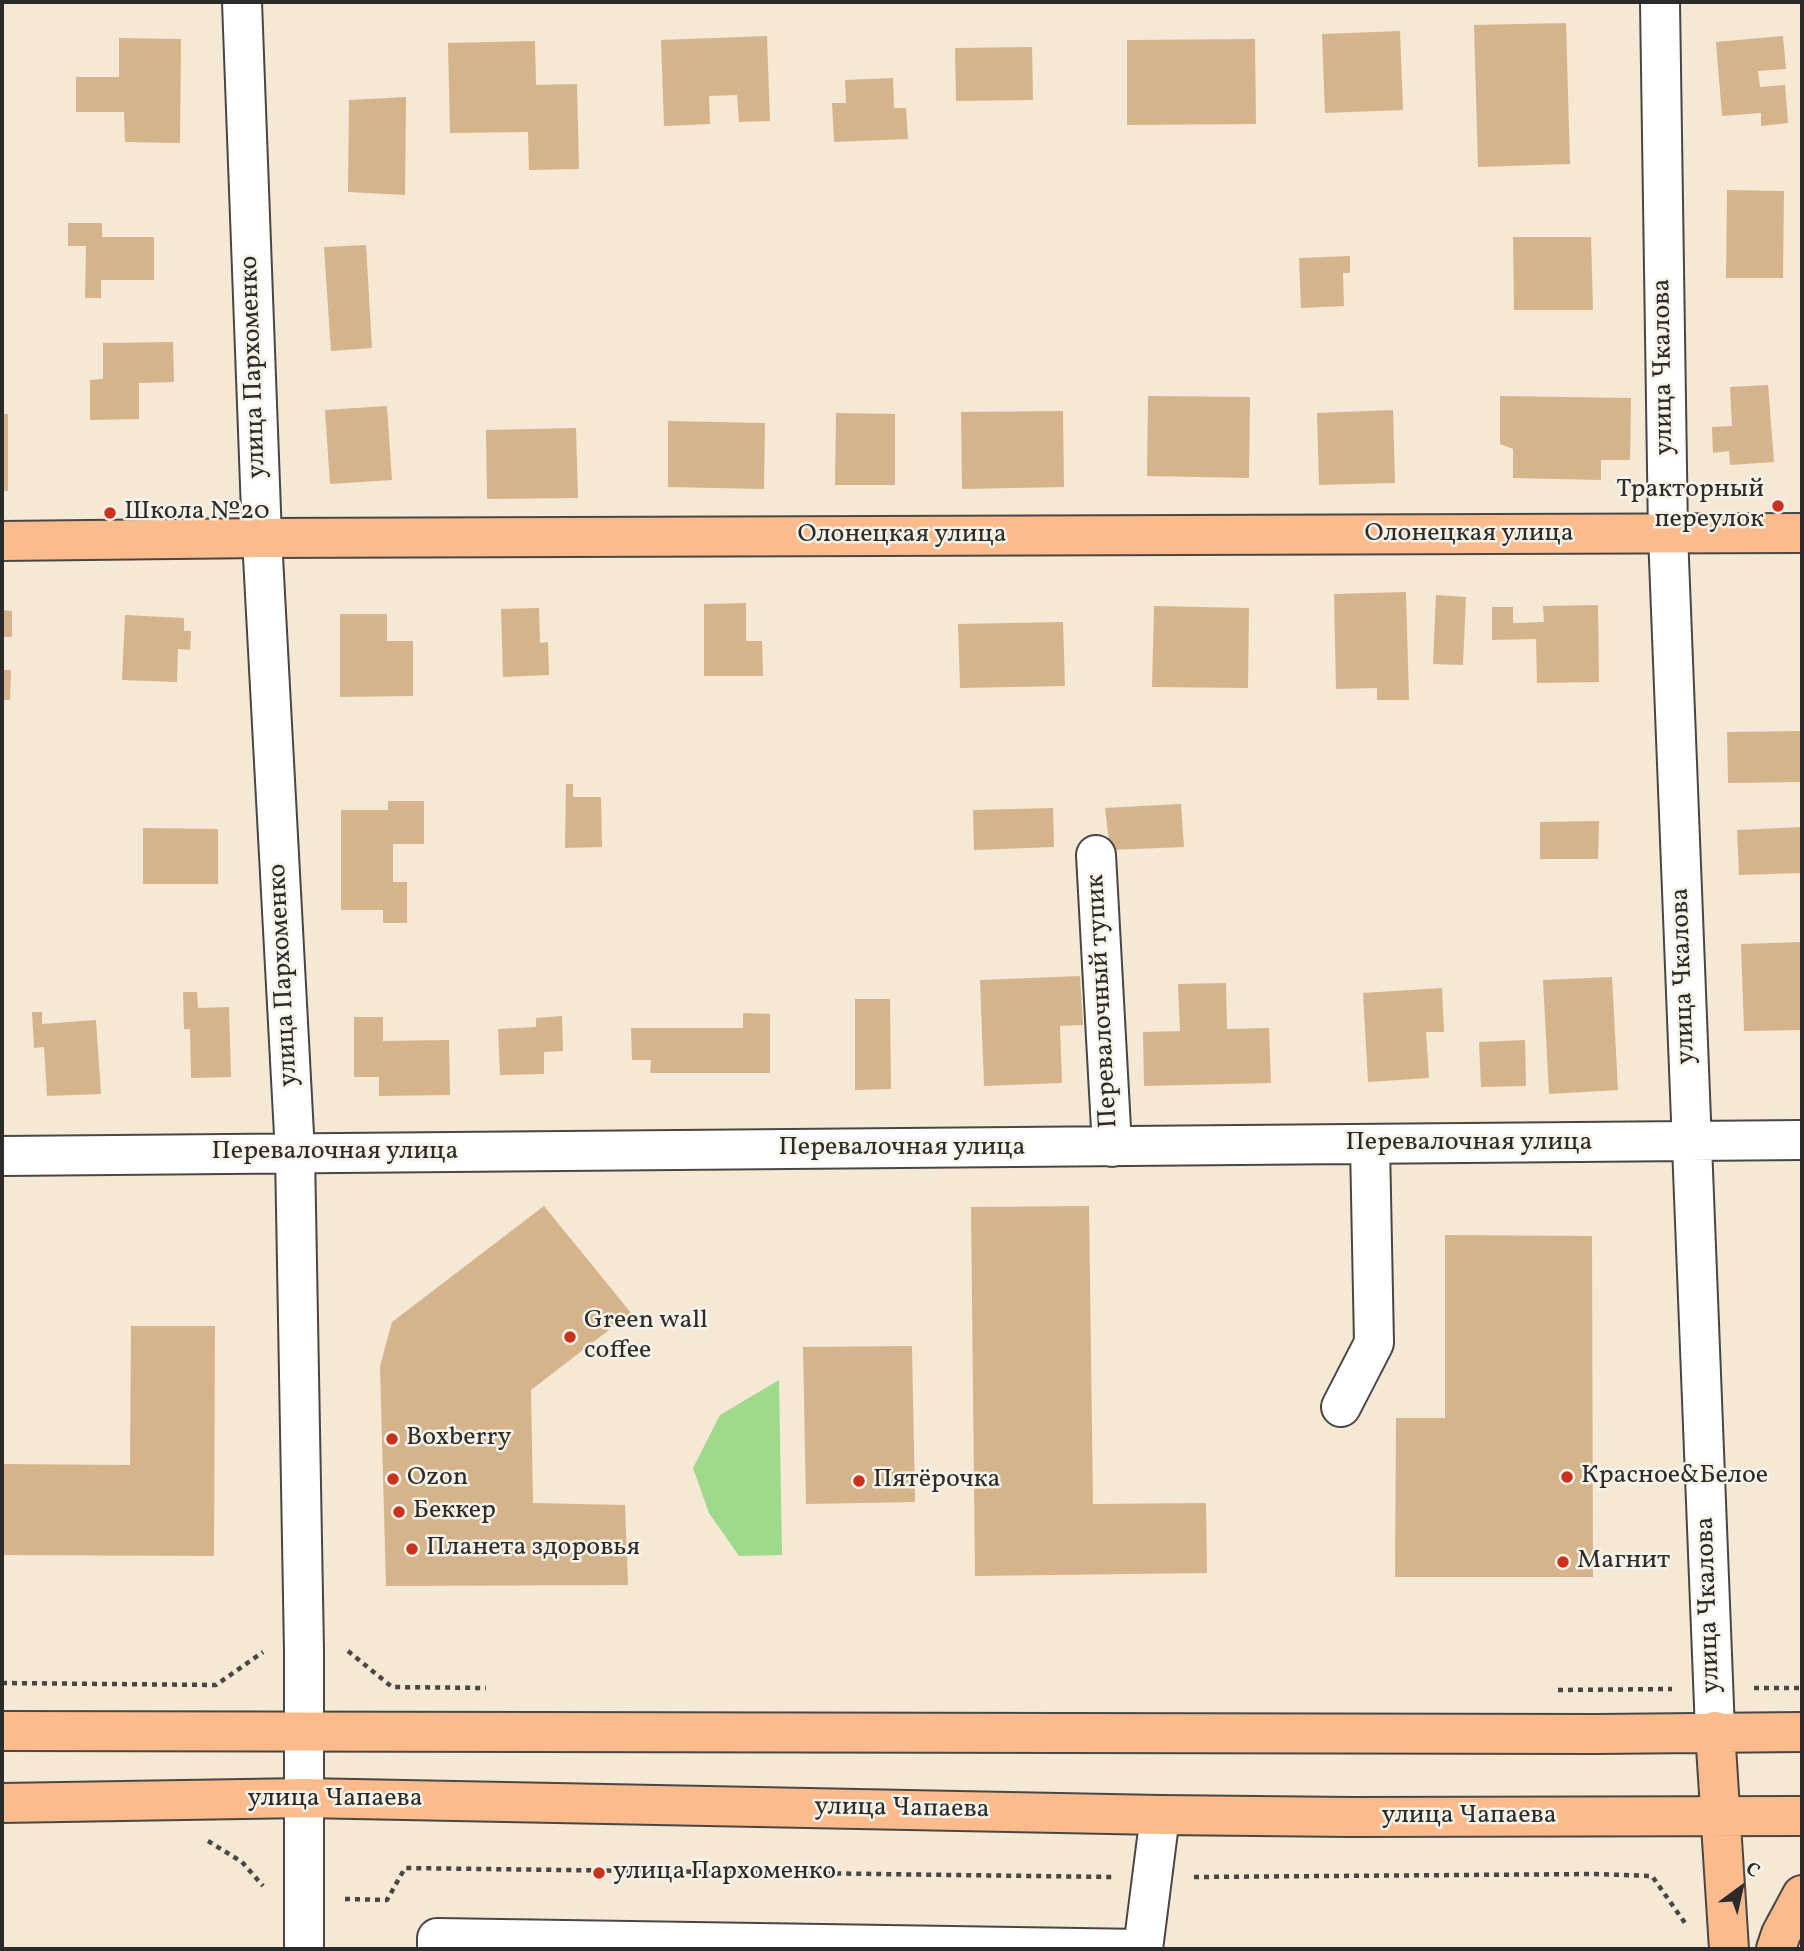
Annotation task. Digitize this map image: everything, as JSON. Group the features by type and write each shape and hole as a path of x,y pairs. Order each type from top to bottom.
{"main road":[{"name":"Олонецкая улица","path":"2,541 1802,533"},
{"path":"2,1731 1485,1734 1802,1732"},
{"name":"улица Чкалова","path":"1715,1731 1729,1949"},
{"name":"улица Чапаева","path":"2,1802 304,1798 1160,1815 1802,1816"},
{"path":"1776,1949 1802,1895"}],"street":[{"name":"улица Пархоменко","path":"242,2 262,538 295,1153 304,1730 304,1949"},
{"name":"улица Чкалова","path":"1660,2 1668,534 1715,1731"},
{"name":"Перевалочный тупик","path":"1096,855 1112,1147"},
{"name":"Перевалочная улица","path":"2,1156 1802,1140"},
{"path":"1341,1407 1374,1343 1370,1145"},
{"path":"437,1949 437,1938 1143,1949 1160,1815"}],"path":[{"path":"2,1683 216,1685 262,1652"},
{"path":"202,1837 242,1861 266,1889"},
{"path":"341,1899 387,1900 405,1867 1152,1877 1595,1874 1653,1876 1688,1929"}],"green space":[{"path":"779,1380 782,1555 739,1556 709,1513 693,1468 720,1415"}],"building":[{"path":"1566,23 1570,164 1478,167 1474,25"},
{"path":"1400,31 1403,110 1325,113 1322,34"},
{"path":"767,36 770,121 739,122 737,95 709,96 710,124 664,126 661,40"},
{"path":"1783,36 1786,69 1758,71 1760,87 1785,85 1788,123 1761,126 1761,113 1722,116 1716,42"},
{"path":"119,38 181,39 180,143 125,142 124,112 76,112 76,77 119,77"},
{"path":"1255,39 1256,124 1127,125 1127,40"},
{"path":"535,41 536,85 577,84 579,169 529,170 528,132 450,133 448,43"},
{"path":"1032,47 1033,100 956,101 955,48"},
{"path":"893,78 894,108 906,108 908,139 834,142 832,103 846,103 845,80"},
{"path":"406,97 405,195 348,192 349,100"},
{"path":"1727,190 1784,191 1783,278 1726,278"},
{"path":"68,223 102,223 102,237 154,237 154,280 101,280 101,298 85,298 86,246 68,246"},
{"path":"1513,237 1591,237 1593,310 1514,310"},
{"path":"366,245 372,348 331,351 324,247"},
{"path":"1350,256 1350,273 1343,273 1344,306 1301,308 1299,258"},
{"path":"173,342 174,382 139,383 139,419 90,420 90,380 103,379 103,343"},
{"path":"1768,385 1774,462 1730,465 1729,451 1713,453 1712,427 1732,426 1730,387"},
{"path":"1148,396 1250,397 1249,478 1147,476"},
{"path":"1500,396 1631,398 1630,460 1601,460 1601,480 1513,478 1513,449 1500,444"},
{"path":"387,406 392,480 330,484 325,410"},
{"path":"1393,410 1395,483 1319,485 1317,413"},
{"path":"1063,411 1064,487 962,489 961,412"},
{"path":"836,413 895,414 895,485 835,485"},
{"path":"2,414 8,414 8,491 2,491"},
{"path":"668,421 765,423 764,489 668,487"},
{"path":"576,428 578,498 487,499 486,430"},
{"path":"1406,592 1409,700 1377,700 1377,688 1336,689 1334,594"},
{"path":"1436,595 1466,597 1463,665 1433,664"},
{"path":"746,603 746,641 762,641 763,676 704,676 704,604"},
{"path":"1598,605 1599,682 1537,683 1536,639 1492,640 1492,607 1513,607 1513,623 1544,622 1543,606"},
{"path":"1154,606 1249,608 1248,688 1152,687"},
{"path":"539,608 540,643 548,642 549,675 503,677 501,609"},
{"path":"2,610 12,611 12,637 2,637"},
{"path":"340,614 387,614 387,641 413,641 413,696 340,697"},
{"path":"125,615 184,618 184,631 191,631 190,650 178,649 177,682 122,680"},
{"path":"1063,622 1065,686 960,688 958,624"},
{"path":"2,670 11,670 10,700 2,700"},
{"path":"1800,731 1801,782 1728,783 1727,732"},
{"path":"566,784 573,784 573,797 601,797 602,847 565,848"},
{"path":"388,801 424,801 424,844 393,844 393,882 407,882 407,923 383,923 383,910 341,910 341,810 388,810"},
{"path":"1181,804 1184,847 1110,850 1105,808"},
{"path":"1053,808 1054,847 974,850 973,810"},
{"path":"1599,821 1598,859 1540,859 1540,822"},
{"path":"1802,827 1802,873 1739,875 1737,830"},
{"path":"143,828 218,829 218,884 143,884"},
{"path":"1802,942 1802,1030 1744,1031 1741,944"},
{"path":"1080,976 1083,1025 1060,1026 1062,1083 984,1086 980,980"},
{"path":"1612,977 1618,1090 1549,1094 1543,980"},
{"path":"1226,983 1227,1029 1269,1028 1271,1083 1144,1086 1143,1032 1180,1031 1178,984"},
{"path":"1442,988 1444,1032 1426,1032 1429,1078 1368,1082 1363,993"},
{"path":"183,992 197,992 198,1008 229,1007 231,1077 191,1078 190,1029 184,1029"},
{"path":"855,999 890,999 891,1089 855,1090"},
{"path":"32,1012 42,1012 42,1024 96,1020 101,1094 47,1096 44,1047 34,1048"},
{"path":"743,1013 770,1014 770,1073 650,1073 651,1060 632,1060 631,1028 743,1028"},
{"path":"562,1016 563,1051 544,1052 544,1074 500,1075 498,1029 536,1027 536,1018"},
{"path":"354,1017 383,1017 383,1041 449,1040 450,1095 379,1096 379,1077 354,1077"},
{"path":"1525,1040 1526,1086 1481,1087 1479,1042"},
{"path":"544,1206 631,1313 531,1390 533,1503 625,1505 628,1585 386,1586 380,1366 392,1322"},
{"path":"1089,1206 1093,1504 1206,1503 1207,1573 975,1576 971,1207"},
{"path":"1445,1235 1592,1236 1593,1577 1395,1577 1396,1418 1445,1418"},
{"path":"131,1326 215,1326 214,1556 2,1555 2,1464 130,1465"},
{"path":"912,1346 915,1502 806,1504 803,1347"}],"place":[{"name":"Тракторный переулок","path":"1778,506"},
{"name":"Школа №20","path":"110,513"},
{"name":"Green wall coffee","path":"570,1337"},
{"name":"Boxberry","path":"392,1439"},
{"name":"Красное&Белое","path":"1567,1477"},
{"name":"Ozon","path":"393,1479"},
{"name":"Пятёрочка","path":"859,1481"},
{"name":"Беккер","path":"399,1512"},
{"name":"Планета здоровья","path":"412,1549"},
{"name":"Магнит","path":"1563,1562"},
{"name":"улица Пархоменко","path":"599,1873"}]}
